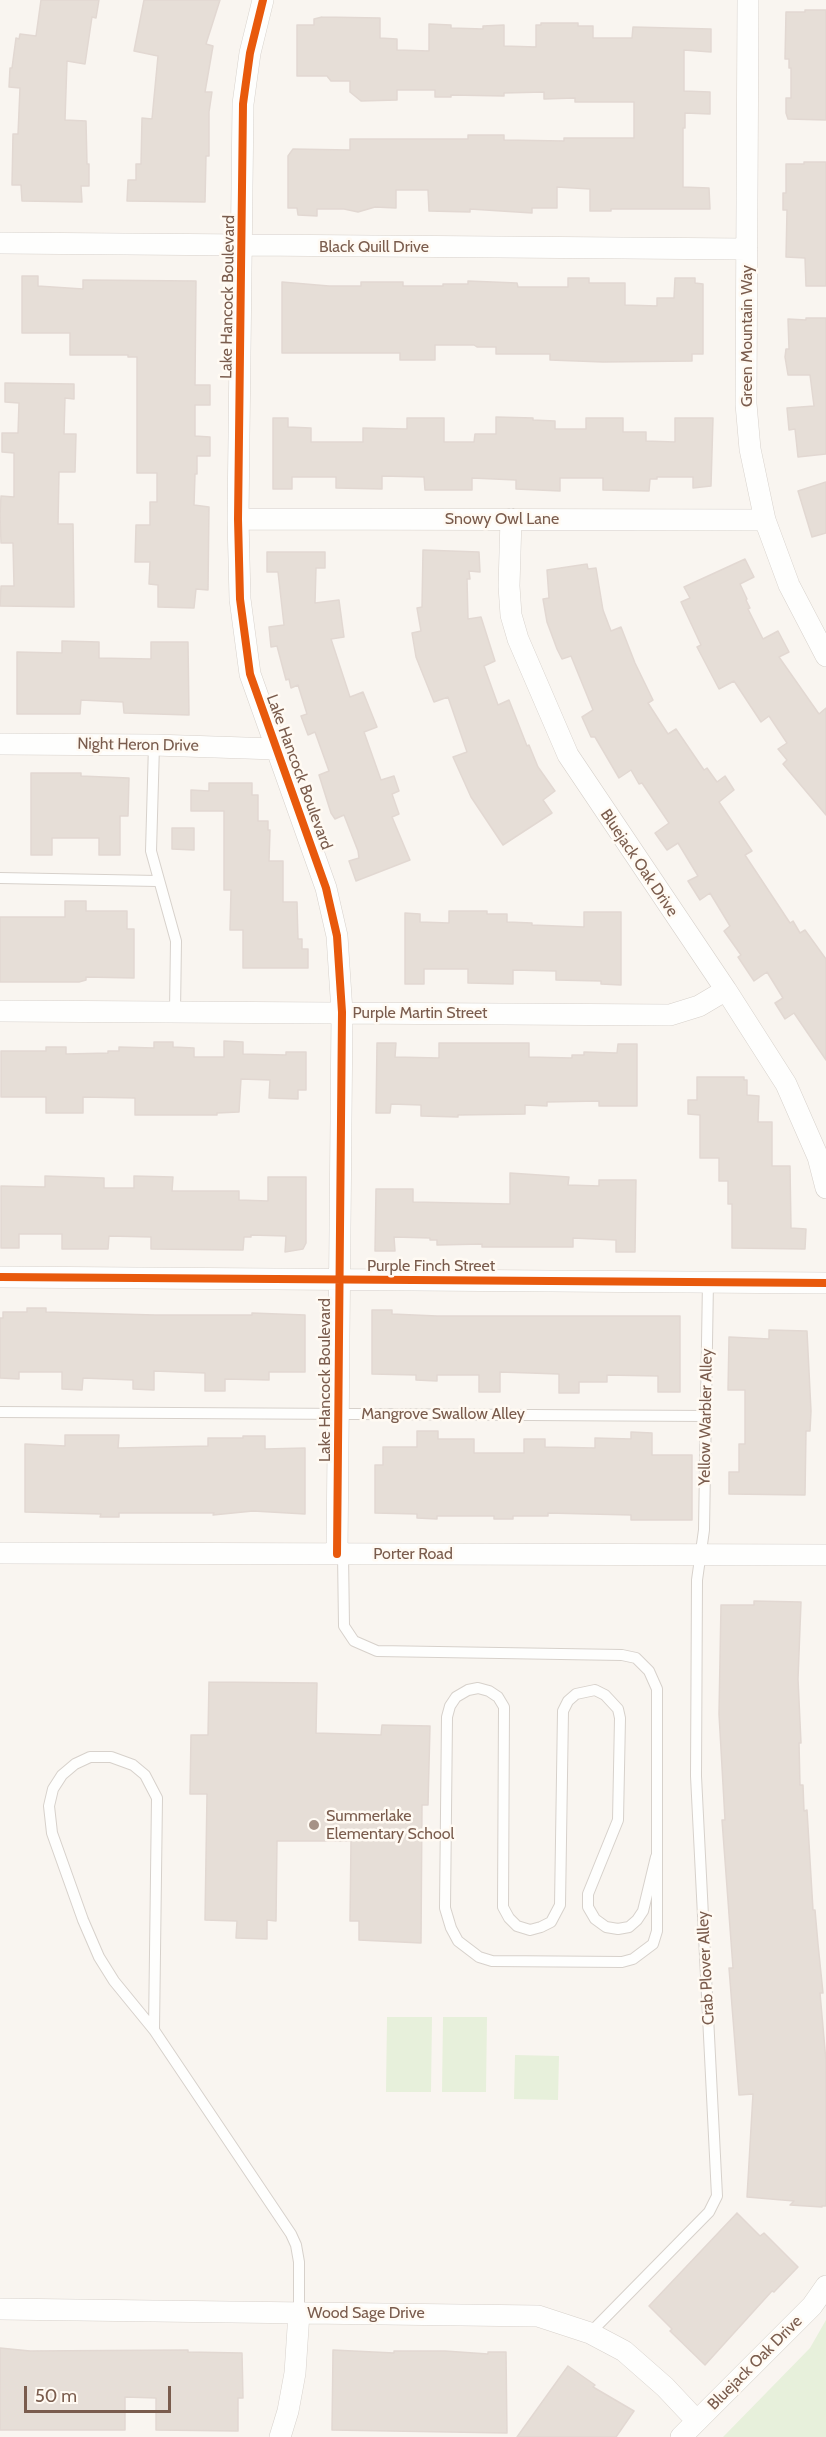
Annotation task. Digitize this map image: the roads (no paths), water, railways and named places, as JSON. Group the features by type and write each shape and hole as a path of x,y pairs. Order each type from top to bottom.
{"street":[{"name":"Lake Hancock Boulevard","path":"263,0 250,53 243,104 238,519 240,599 250,674 326,888 337,936 342,1012 339,1279 340,1554"},
{"name":"Green Mountain Way","path":"748,0 746,404 750,449 765,520 789,585 826,656"},
{"name":"Black Quill Drive","path":"0,243 747,249"},
{"name":"Snowy Owl Lane","path":"238,519 765,520"},
{"name":"Bluejack Oak Drive","path":"511,519 509,586 511,615 518,639 568,755 726,990 786,1084 818,1157 826,1188"},
{"name":"Night Heron Drive","path":"0,744 276,749"},
{"name":"Purple Martin Street","path":"0,1011 670,1015 699,1006 726,990"},
{"name":"Purple Finch Street","path":"0,1277 826,1283"},
{"name":"Porter Road","path":"0,1553 826,1556"},
{"name":"Bluejack Oak Drive","path":"681,2437 812,2306 826,2286"},
{"name":"Wood Sage Drive","path":"0,2309 538,2316 590,2332 624,2351 665,2387 697,2421"},
{"path":"280,2437 288,2411 295,2373 299,2313"}],"lane":[{"path":"154,745 150,851 176,941 175,1012"},
{"path":"0,878 157,881"},
{"name":"Yellow Warbler Alley","path":"701,1554 704,1530 707,1416 708,1281"},
{"name":"Mangrove Swallow Alley","path":"0,1412 707,1416"},
{"path":"340,1554 344,1626 354,1641 377,1651 622,1655 636,1658 649,1671 657,1689 657,1857 657,1931 653,1944 633,1959 622,1962 492,1961 468,1950 458,1941 445,1908 447,1717 456,1697 468,1690 478,1688 489,1691 498,1697 504,1707 503,1907 517,1926 530,1930 542,1927 551,1922 560,1905 563,1711 568,1701 576,1694 595,1690 605,1695 618,1709 620,1718 618,1820 588,1894 588,1906 595,1919 606,1927 618,1929 629,1927 637,1920 643,1911 657,1857"},
{"name":"Crab Plover Alley","path":"590,2332 709,2212 717,2196 696,1776 697,1580 701,1554"},
{"path":"154,2030 157,1798 145,1775 133,1765 111,1757 90,1757 75,1764 55,1783 49,1806 52,1833 83,1920 99,1957 114,1981 154,2030 291,2234 297,2245 299,2262 299,2313"}],"place":[{"name":"Summerlake Elementary School","path":"314,1825"}]}
